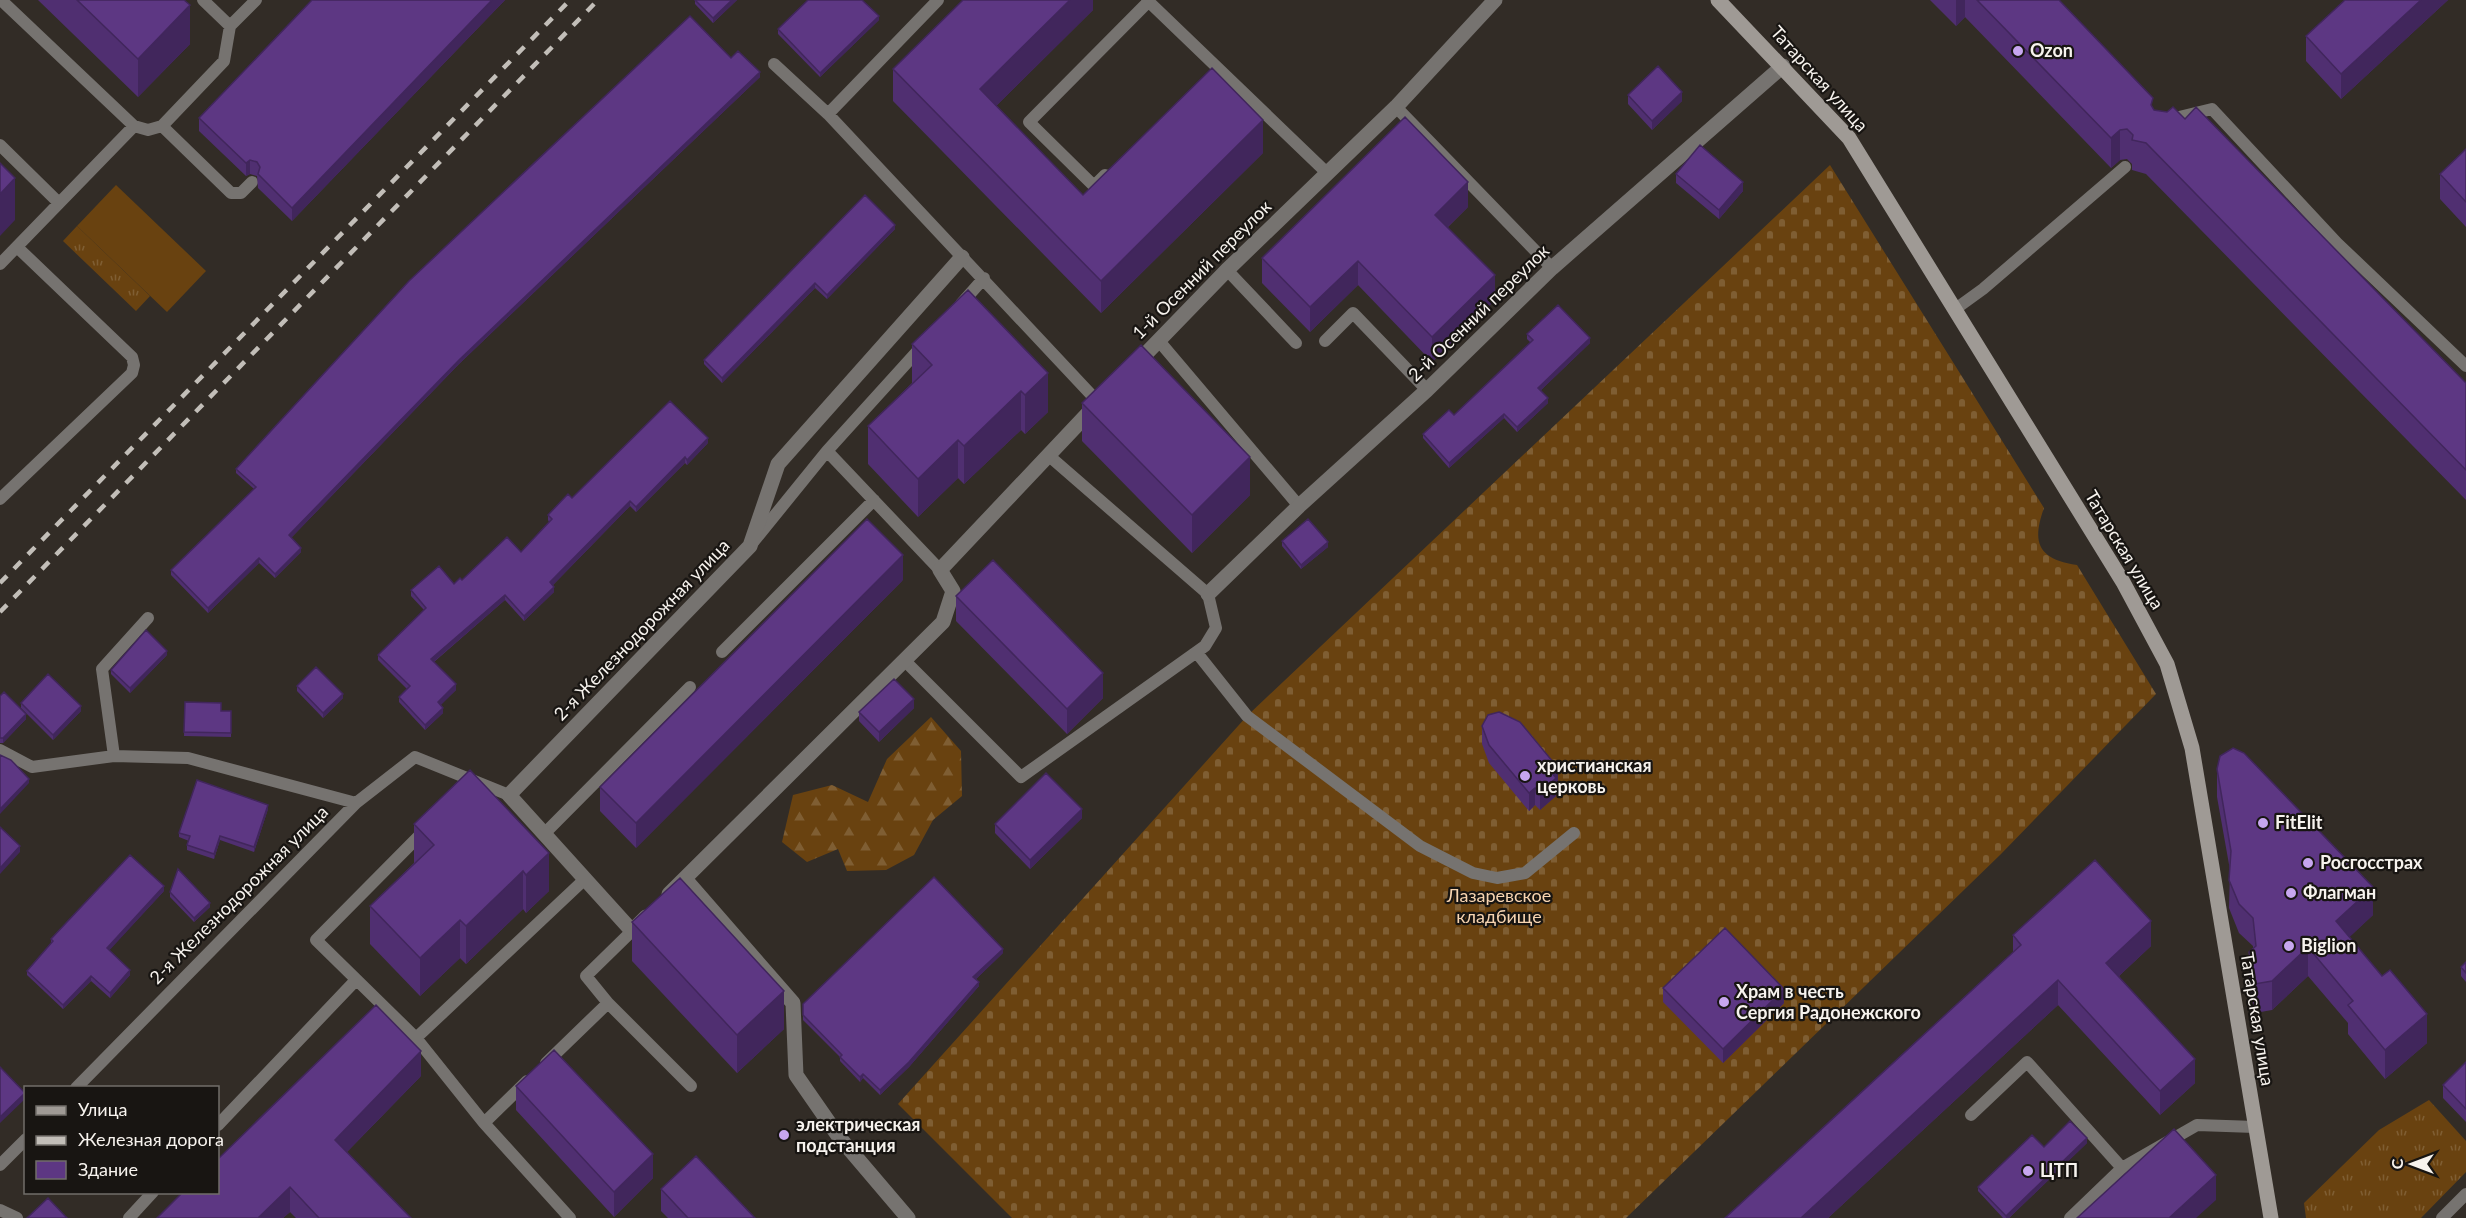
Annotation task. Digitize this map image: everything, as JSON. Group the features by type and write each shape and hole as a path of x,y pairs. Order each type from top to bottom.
{"street":[{"name":"1-й Осенний переулок","path":"1121,379 1227,270 1396,107 1495,0"},
{"name":"Татарская улица","path":"1718,0 1783,66 1848,138 2123,582 2167,663 2192,748 2271,1218"},
{"name":"2-й Осенний переулок","path":"1208,594 1299,506 1427,390 1552,268 1783,66"},
{"name":"2-я Железнодорожная улица","path":"632,931 509,795 750,546 778,464 962,257"},
{"path":"632,931 944,621 952,591 940,570 1102,398"},
{"path":"685,879 793,1003 795,1075 839,1137 908,1218"}],"lane":[{"path":"1,0 134,126 148,130 162,126 224,61 230,26 256,0"},
{"path":"203,0 230,26"},
{"path":"828,114 938,0"},
{"path":"1118,162 1094,186 1029,122 1148,1 1212,69 1327,173"},
{"path":"774,64 828,114 962,257 1102,398"},
{"path":"1396,107 1552,268"},
{"path":"2159,134 2175,118 2212,109 2337,243 2466,366"},
{"path":"0,264 134,126"},
{"path":"162,126 231,193 241,193 252,182"},
{"path":"0,145 59,203"},
{"path":"1954,310 1983,289 2125,167"},
{"path":"0,499 132,373 134,365 132,357 17,247"},
{"path":"1227,270 1296,343"},
{"path":"953,312 984,278"},
{"path":"1325,341 1353,313 1427,390"},
{"path":"750,546 827,451 929,338"},
{"path":"1159,341 1299,506"},
{"path":"827,451 940,570"},
{"path":"904,660 1021,777 1206,646 1216,628 1208,594 1048,455"},
{"path":"722,652 874,500"},
{"path":"114,756 102,669 147,618"},
{"path":"1197,653 1247,716 1420,846 1473,873 1497,878 1525,873 1574,833"},
{"path":"544,834 690,687"},
{"path":"0,750 32,767 114,756 188,758 356,803"},
{"name":"2-я Железнодорожная улица","path":"78,1086 356,803 415,757 509,795"},
{"path":"421,834 316,940 416,1038 484,1123 570,1218"},
{"path":"416,1038 554,905 585,879"},
{"path":"632,931 586,976 608,1003 691,1086"},
{"path":"219,1124 356,980"},
{"path":"484,1123 608,1003"},
{"path":"1971,1115 2027,1062 2122,1168"},
{"path":"2070,1218 2122,1168 2197,1125 2255,1127"},
{"path":"0,1165 24,1141"},
{"path":"129,1218 151,1194"},
{"path":"2442,1218 2466,1194"},
{"path":"0,1210 17,1218"}],"green space":[{"name":"Лазаревское кладбище","path":"1830,165 2044,508 2038,531 2041,548 2054,559 2077,565 2156,694 2001,854 1626,1218 1012,1218 898,1104 1247,716"},
{"path":"116,185 206,271 167,312 77,226"},
{"path":"77,226 150,296 136,311 63,241"},
{"path":"931,717 961,751 962,796 933,820 914,855 886,870 847,871 838,849 807,862 782,842 793,795 832,785 868,802 887,759"},
{"path":"2429,1100 2466,1141 2466,1172 2421,1218 2306,1218 2304,1203 2379,1130"}],"building":[{"path":"77,0 184,0 190,5 138,59"},
{"path":"312,0 492,0 292,208 258,174 260,167 257,162 250,160 246,163 199,118"},
{"path":"695,0 732,0 713,18"},
{"path":"808,0 862,0 879,16 820,73 778,29"},
{"path":"963,0 1070,0 980,89 1083,195 1212,68 1263,120 1101,281 893,69"},
{"path":"1977,0 2059,0 2153,98 2151,105 2154,110 2167,112 2173,107 2185,119 2196,107 2466,383 2466,470 2146,143 2132,140 2133,135 2127,129 2120,130 2111,138"},
{"path":"2345,0 2421,0 2341,74 2306,36"},
{"path":"690,16 731,58 738,51 760,72 459,360 289,535 301,548 275,574 259,558 208,608 171,570 256,487 236,469 409,281"},
{"path":"1658,66 1682,92 1652,121 1628,95"},
{"path":"1405,117 1468,182 1435,215 1495,275 1432,337 1358,261 1310,307 1262,258"},
{"path":"1700,145 1743,182 1719,210 1676,174"},
{"path":"2466,149 2466,202 2440,174"},
{"path":"0,163 15,178 0,194"},
{"path":"865,195 895,225 827,295 815,283 722,378 704,360"},
{"path":"968,290 1048,373 1025,395 1021,391 964,446 958,440 918,479 868,426 932,365 912,344"},
{"path":"1558,305 1590,338 1538,388 1548,398 1517,427 1504,414 1449,463 1423,434 1449,410 1454,415 1533,340 1527,334"},
{"path":"1141,345 1250,457 1192,515 1082,403"},
{"path":"670,401 708,438 687,460 685,457 636,507 630,501 550,582 554,587 524,616 505,595 431,659 456,684 438,702 443,708 425,725 399,697 410,686 378,655 426,608 411,590 439,566 454,584 460,578 462,580 507,537 521,552 552,519 548,515 568,494 572,498"},
{"path":"867,519 903,555 636,823 600,787"},
{"path":"1308,519 1328,542 1301,565 1282,541"},
{"path":"993,560 1103,673 1067,709 956,596"},
{"path":"146,630 167,651 130,688 111,670"},
{"path":"316,667 343,694 323,713 297,686"},
{"path":"48,674 81,706 53,735 21,703"},
{"path":"894,679 914,699 879,732 859,712"},
{"path":"4,692 26,714 3,738 0,738 0,696"},
{"path":"185,702 221,703 221,711 231,711 231,733 184,732"},
{"path":"1499,712 1520,722 1558,768 1552,773 1556,778 1540,793 1535,788 1529,793 1489,745 1482,726 1488,715"},
{"name":"Флагман","path":"2233,748 2244,753 2373,887 2336,921 2382,976 2390,970 2427,1014 2385,1050 2348,1005 2353,1001 2308,947 2272,981 2255,984 2249,952 2256,946 2253,918 2239,904 2229,880 2231,851 2217,769 2220,756"},
{"path":"0,755 11,760 29,779 0,809"},
{"path":"470,770 549,853 526,875 523,871 466,926 460,920 420,958 370,906 434,845 414,824"},
{"path":"1046,773 1082,809 1030,860 995,824"},
{"path":"197,780 268,805 254,847 220,836 214,854 187,845 190,836 179,833"},
{"path":"0,827 20,846 0,868"},
{"path":"130,855 164,886 107,948 130,970 110,993 91,976 63,1005 27,971 53,941 51,939"},
{"path":"2095,860 2151,921 2106,963 2195,1059 2160,1091 2058,980 1801,1218 1725,1218 2021,945 2013,935"},
{"path":"178,869 210,903 194,918 170,892"},
{"path":"934,877 1003,949 973,977 979,982 909,1062 880,1090 863,1074 860,1077 840,1057 842,1055 803,1015 803,1004"},
{"path":"680,878 784,991 737,1035 632,922"},
{"name":"Храм в честь Сергия Радонежского","path":"1725,928 1784,989 1723,1049 1663,988"},
{"path":"2466,962 2466,973 2461,967"},
{"path":"376,1005 421,1051 335,1140 411,1218 319,1218 290,1187 258,1218 157,1218 181,1194 219,1194 219,1158"},
{"path":"554,1050 653,1154 614,1192 516,1086"},
{"path":"2466,1062 2466,1109 2443,1085"},
{"path":"0,1067 24,1094 0,1117"},
{"name":"ЦТП","path":"2070,1121 2087,1138 2006,1216 1978,1187 2032,1135 2044,1147"},
{"path":"2174,1129 2216,1175 2169,1218 2077,1218"},
{"path":"696,1156 755,1218 688,1218 661,1189"},
{"path":"48,1198 67,1218 27,1218"}],"railway":[{"path":"0,583 570,0"},
{"path":"0,612 598,0"}],"place":[{"name":"Ozon","path":"2018,51"},
{"name":"христианская церковь","path":"1525,776"},
{"name":"FitElit","path":"2263,823"},
{"name":"Росгосстрах","path":"2308,863"},
{"name":"Флагман","path":"2291,893"},
{"name":"Biglion","path":"2289,946"},
{"name":"Храм в честь Сергия Радонежского","path":"1724,1002"},
{"name":"электрическая подстанция","path":"784,1135"},
{"name":"ЦТП","path":"2028,1171"}]}
